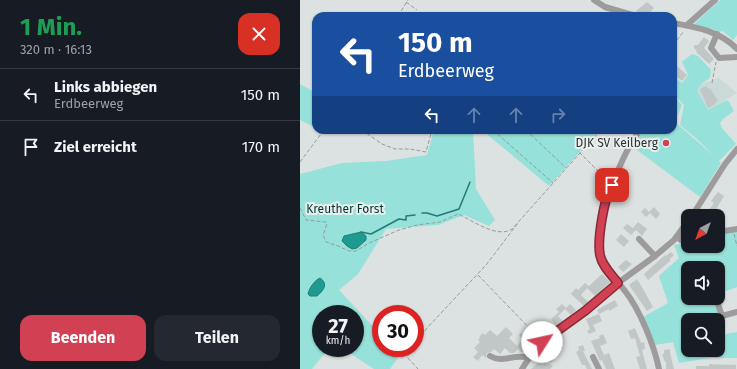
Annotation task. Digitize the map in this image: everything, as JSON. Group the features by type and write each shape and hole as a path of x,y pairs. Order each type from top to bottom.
{"street":[{"path":"594,0 605,6 624,12"},
{"path":"687,26 715,0"},
{"path":"677,24 717,34 730,42 737,49"},
{"path":"717,34 711,48 717,56 719,58 737,57"},
{"path":"637,134 632,141 612,185 603,215 600,238 600,255 603,264 633,304 653,347 659,369"},
{"path":"696,209 724,164 737,149"},
{"path":"725,231 735,229"},
{"path":"522,369 541,342 585,311 618,283 655,256 676,239 681,232"},
{"path":"639,239 655,256"},
{"path":"676,239 681,240"},
{"path":"719,305 722,316 737,312"},
{"path":"541,342 550,358"},
{"path":"490,356 497,360 521,356 529,358"},
{"path":"593,357 598,369"}],"path":[{"path":"400,12 408,0"},
{"path":"406,2 417,10"},
{"path":"677,40 687,26"},
{"path":"712,83 717,56"},
{"path":"300,162 321,134"},
{"path":"368,134 382,144 394,149 410,149 426,152 431,134"},
{"path":"498,134 554,184"},
{"path":"530,134 567,169"},
{"path":"300,208 306,220 326,222 323,235 326,242 349,251 356,251 369,242 399,230 417,225 440,222 458,214 488,229 498,232 505,232 512,228 521,219 598,134"},
{"path":"580,154 612,185"},
{"path":"424,332 486,265 521,219"},
{"path":"735,229 737,246"},
{"path":"477,275 541,342"},
{"path":"408,357 418,369"}],"shaded area":[{"path":"719,78 737,93 707,111 694,86"},
{"path":"361,232 366,236 366,240 357,248 352,249 342,241 344,236"},
{"path":"320,278 323,280 325,285 323,290 317,296 310,296 308,294 311,287 316,280"}],"green space":[{"path":"720,0 737,0 737,35 733,40 723,31 719,32 713,29 693,25"},
{"path":"692,54 698,56 711,70 709,78 701,84 697,91 708,110 727,100 734,111 720,123 722,128 736,144 719,161 721,163 700,197 633,147 639,134 677,134 677,124 714,156 680,125 684,105 677,98 677,79 682,83 688,75 682,62"},
{"path":"300,84 312,91 312,126 300,120"},
{"path":"677,99 682,105 677,117"},
{"name":"Kreuther Forst","path":"433,134 473,134 476,189 495,220 489,226 464,215 438,225 386,229 358,274 339,290 353,305 312,305 312,357 322,357 312,369 300,369 300,174 342,163 386,161 427,155"},
{"path":"487,134 596,134 549,186"},
{"path":"737,231 737,287 725,291 725,261 681,261 681,305 716,305 719,313 681,313 681,357 725,357 725,334 737,332 737,358 710,358 679,363 673,342 655,345 643,317 668,303 659,276 679,258 674,245 681,244 681,253 725,253 725,234"},
{"name":"Kreuther Forst","path":"364,317 372,325 372,357 399,357 390,369 374,369 356,357 364,357"}],"building":[{"path":"647,2 654,8 651,12 636,11"},
{"path":"704,37 709,41 704,48 714,59 709,64 696,52 697,51 694,48 694,45 698,45"},
{"path":"677,66 687,75 682,81 677,77"},
{"path":"706,86 708,89 710,88 718,101 715,103 716,104 708,108 700,89"},
{"path":"718,192 724,196 716,209 710,209 714,203 711,201"},
{"path":"654,207 660,214 656,219 650,213 646,217 641,212 645,208 649,212"},
{"path":"638,222 647,229 642,236 636,230 631,235 623,228 627,224 633,228"},
{"path":"621,234 629,241 624,247 616,240"},
{"path":"671,252 674,255 670,261 648,280 644,274 665,255 666,256"},
{"path":"626,260 632,264 623,272 618,267"},
{"path":"602,274 610,282 595,296 587,288 581,295 588,302 584,306 571,294 576,288 578,290 585,283 589,286"},
{"path":"637,279 653,307 647,311 629,285"},
{"path":"615,300 618,306 599,314 597,310"},
{"path":"562,304 566,308 570,304 576,310 571,315 565,309 558,316 563,321 557,326 551,319 559,312 556,309"},
{"path":"599,314 602,321 593,325 596,331 589,334 587,331 590,329 586,319"},
{"path":"506,327 513,334 509,338 517,346 523,339 519,335 521,333 525,336 529,332 537,339 524,352 521,352 518,349 514,353 510,353 505,348 500,354 494,349 487,353 486,358 482,355 478,361 473,357 478,352 474,348 480,342 478,340 480,338 479,337 483,333 485,335 490,330 497,336"},
{"path":"635,328 641,343 644,342 645,349 642,350 647,369 640,369 636,357 640,356 635,338 631,339 628,331"},
{"path":"603,334 607,343 600,346 604,355 609,353 615,369 606,369 602,360 600,361 591,341 600,338 599,336"},
{"path":"560,341 563,348 558,351 560,354 554,356 552,352 556,350 554,344"},
{"path":"583,345 585,351 583,351 592,369 587,369 585,365 582,365 576,352 579,350 578,347"},
{"path":"670,349 674,369 666,369 666,362 662,354 664,354 664,350"},
{"path":"541,352 546,362 553,366 550,369 531,369 542,359 538,355"},
{"path":"709,364 736,365 736,369 696,369 696,366 709,366"}],"waterway":[{"path":"422,213 437,216 459,209 470,182"},
{"path":"361,232 371,234 399,219 406,220 406,216 415,215"}],"place":[{"name":"DJK SV Keilberg","path":"666,143"}],"route":[{"path":"542,342 585,311 618,283 603,264 600,255 600,238 603,215 612,185"}]}
